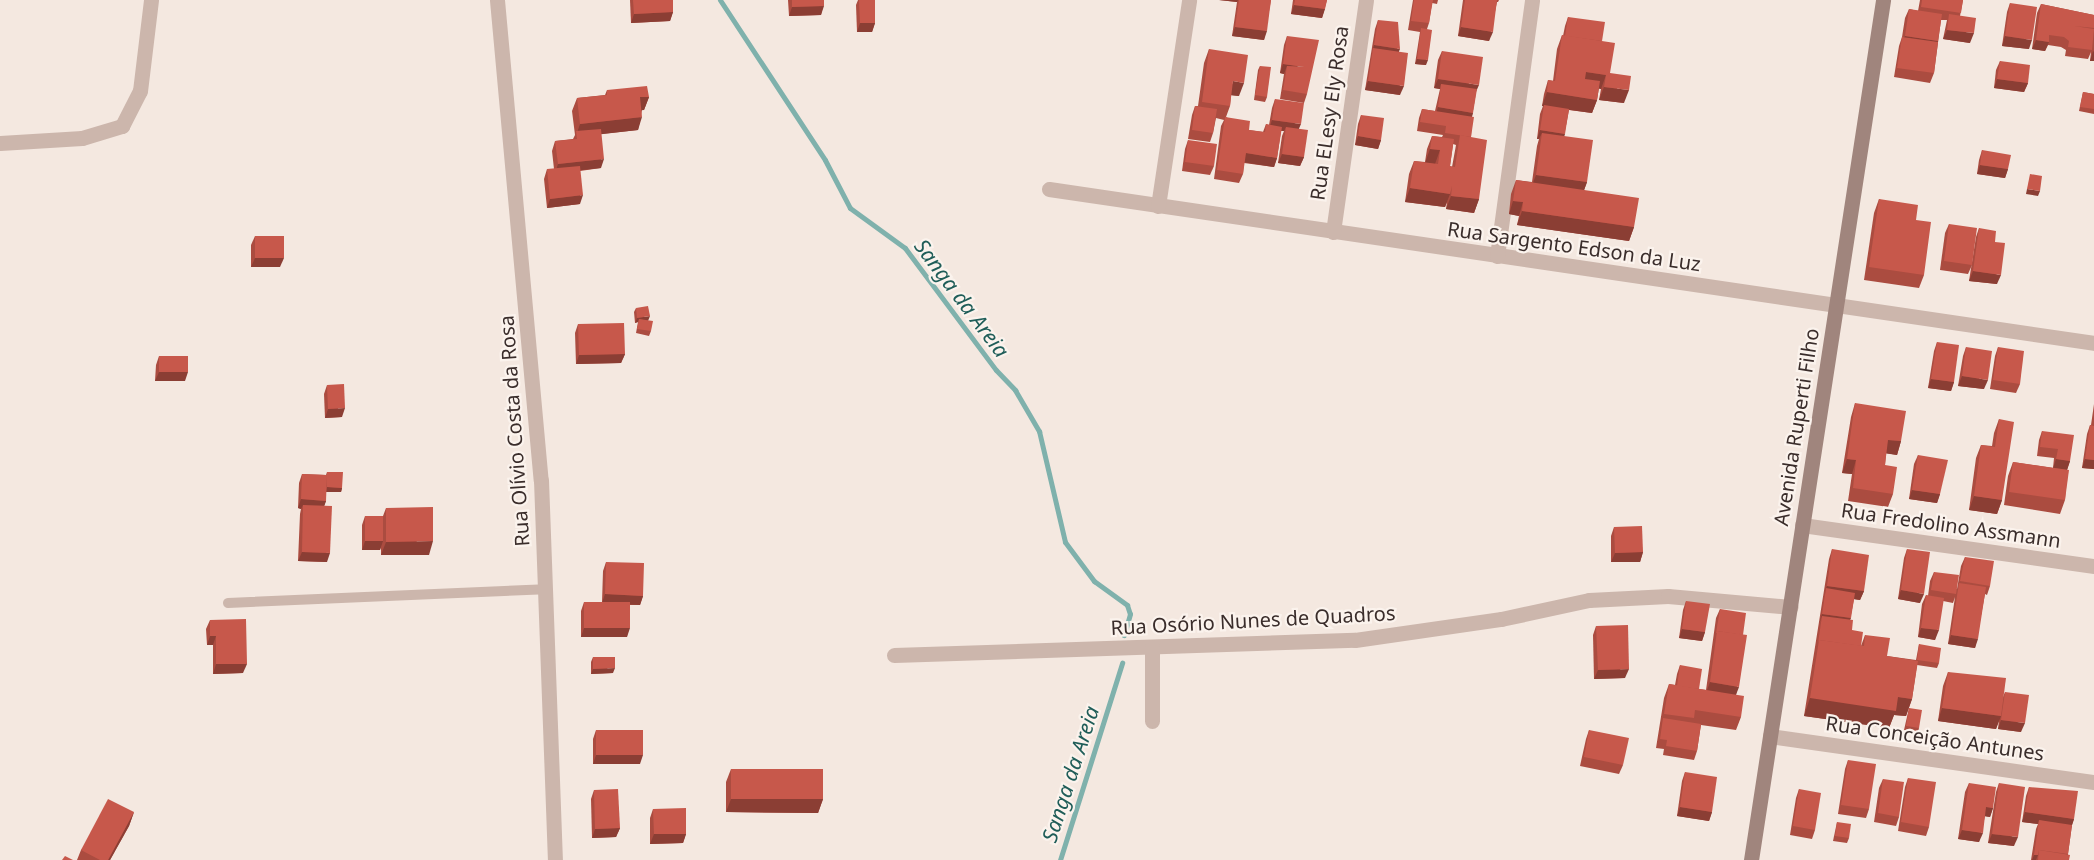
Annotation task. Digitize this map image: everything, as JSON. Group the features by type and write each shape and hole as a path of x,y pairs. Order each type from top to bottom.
{"main road":[{"name":"Avenida Ruperti Filho","path":"1750,860 1791,607 1883,0"}],"street":[{"path":"0,143 82,138 122,126 140,91 151,0"},
{"name":"Rua Olívio Costa da Rosa","path":"497,0 541,480 555,860"},
{"path":"1158,206 1189,0"},
{"name":"Rua ELesy Ely Rosa","path":"1333,232 1366,0"},
{"path":"1497,256 1532,0"},
{"name":"Rua Sargento Edson da Luz","path":"1049,189 2094,344"},
{"name":"Rua Fredolino Assmann","path":"1802,525 2094,566"},
{"name":"Rua Osório Nunes de Quadros","path":"894,655 1355,639 1501,619 1589,600 1668,597 1791,607"},
{"path":"1152,647 1152,721"},
{"name":"Rua Conceição Antunes","path":"1770,735 2094,782"}],"lane":[{"path":"228,603 545,589"}],"building":[{"path":"633,0 673,0 673,12 634,14"},
{"path":"792,0 824,0 824,6 792,7"},
{"path":"859,0 875,0 875,23 860,23"},
{"path":"1239,0 1271,0 1267,31 1235,27"},
{"path":"1295,0 1327,0 1325,9 1294,5"},
{"path":"1414,0 1433,0 1429,23 1411,21"},
{"path":"1465,0 1497,0 1493,32 1461,27"},
{"path":"1922,0 1963,0 1961,13 1921,7"},
{"path":"2010,3 2037,7 2032,40 2005,36"},
{"path":"2041,4 2094,15 2094,28 2074,26 2094,29 2092,50 2068,47 2069,41 2064,37 2049,35 2049,42 2036,40"},
{"path":"1909,9 1942,14 1938,41 1905,36"},
{"path":"1949,14 1976,18 1974,33 1947,30"},
{"path":"1568,17 1605,22 1602,41 1565,36"},
{"path":"1378,20 1398,22 1400,49 1374,45"},
{"path":"1421,28 1432,30 1428,60 1417,59"},
{"path":"1562,35 1615,43 1610,73 1631,76 1629,90 1604,87 1606,75 1586,72 1585,79 1600,81 1597,100 1547,92 1548,80 1555,81"},
{"path":"1287,36 1319,40 1307,94 1283,90 1287,66 1304,67 1283,64"},
{"path":"1902,37 1938,42 1934,73 1897,68"},
{"path":"1373,48 1408,53 1404,86 1368,81"},
{"path":"1209,49 1248,55 1244,83 1233,81 1230,106 1202,102"},
{"path":"1442,51 1483,57 1479,85 1438,79"},
{"path":"2000,61 2030,65 2028,83 1997,79"},
{"path":"1260,66 1271,67 1267,97 1255,95"},
{"path":"1441,84 1477,89 1473,113 1438,107"},
{"path":"647,86 649,97 640,97 642,117 580,124 577,98 607,95 607,90"},
{"path":"2083,92 2094,94 2094,109 2080,107"},
{"path":"1275,99 1304,103 1301,124 1272,120"},
{"path":"1544,105 1569,109 1565,134 1540,130"},
{"path":"1195,106 1217,109 1213,133 1192,130"},
{"path":"1422,109 1474,117 1471,137 1445,133 1446,126 1420,122"},
{"path":"1361,115 1384,118 1381,140 1358,136"},
{"path":"1225,117 1250,121 1249,130 1265,132 1266,124 1282,127 1277,158 1246,153 1243,174 1217,170"},
{"path":"1286,127 1308,130 1304,157 1282,154"},
{"path":"601,129 604,159 558,164 555,141 577,139 576,131"},
{"path":"1542,133 1593,140 1587,182 1536,175"},
{"path":"1460,135 1487,140 1479,199 1451,196 1452,186 1450,194 1410,188 1414,161 1438,164 1440,150 1430,149 1432,136 1454,139 1450,166 1455,167"},
{"path":"1188,140 1217,144 1214,166 1185,162"},
{"path":"1982,150 2011,155 2008,169 1980,165"},
{"path":"580,166 583,195 550,199 547,169"},
{"path":"2030,174 2042,176 2040,191 2027,189"},
{"path":"1516,180 1639,198 1634,227 1522,211 1523,202 1513,201"},
{"path":"1879,199 1918,205 1916,220 1931,222 1924,275 1869,267"},
{"path":"1949,224 1977,228 1972,265 1944,261"},
{"path":"1979,228 1996,231 1995,242 2005,243 2001,275 1973,271"},
{"path":"255,236 284,236 284,258 255,258"},
{"path":"648,306 650,316 637,318 636,308"},
{"path":"639,319 653,321 651,331 637,329"},
{"path":"624,323 625,354 579,355 578,324"},
{"path":"1937,342 1959,345 1954,382 1931,379"},
{"path":"1966,347 1992,351 1988,380 1962,376"},
{"path":"1998,347 2024,351 2020,384 1993,380"},
{"path":"159,356 188,356 188,372 159,372"},
{"path":"344,384 345,408 328,409 327,385"},
{"path":"1855,403 1906,411 1901,441 1888,440 1885,465 1897,467 1893,494 1853,488 1856,460 1847,459"},
{"path":"1999,419 2014,422 2002,500 1974,496 1981,445 1995,447"},
{"path":"2090,425 2094,426 2094,460 2085,459"},
{"path":"2042,431 2074,435 2070,461 2056,459 2058,449 2040,447"},
{"path":"1918,455 1948,460 1940,494 1912,490"},
{"path":"2013,462 2069,470 2065,500 2009,492"},
{"path":"327,472 343,472 342,488 327,487"},
{"path":"302,474 327,475 326,501 301,499"},
{"path":"303,505 332,506 330,553 302,552"},
{"path":"433,507 433,541 386,542 386,508"},
{"path":"365,516 383,516 383,541 365,541"},
{"path":"1642,526 1643,552 1615,553 1614,527"},
{"path":"1832,549 1869,555 1864,591 1827,586"},
{"path":"1907,549 1930,552 1924,594 1901,590"},
{"path":"1965,557 1994,561 1990,586 1960,581"},
{"path":"606,562 644,563 643,596 605,594"},
{"path":"1934,572 1959,575 1956,594 1931,590"},
{"path":"1959,583 1986,587 1978,639 1951,635"},
{"path":"1826,588 1855,593 1851,618 1822,614"},
{"path":"1926,595 1944,598 1939,630 1921,628"},
{"path":"1686,601 1710,604 1705,632 1682,629"},
{"path":"584,602 630,602 630,628 584,628"},
{"path":"1720,609 1746,613 1743,635 1717,631 1716,633"},
{"path":"1822,616 1853,620 1852,630 1863,632 1861,646 1819,640 1818,643"},
{"path":"246,619 247,664 216,664 216,636 210,636 210,620"},
{"path":"1628,625 1629,669 1598,670 1596,626"},
{"path":"1717,631 1747,635 1739,687 1710,682"},
{"path":"1865,635 1890,638 1887,656 1918,661 1912,699 1898,697 1896,711 1810,698 1819,640 1864,646"},
{"path":"1919,644 1941,648 1939,663 1917,660"},
{"path":"593,657 615,657 615,668 593,669"},
{"path":"1680,665 1702,669 1699,689 1677,686"},
{"path":"1948,672 2006,678 2001,716 1942,708"},
{"path":"1669,684 1744,696 1741,717 1695,710 1694,718 1664,714"},
{"path":"2005,692 2029,695 2025,723 2001,720"},
{"path":"1909,708 1922,710 1919,728 1906,726"},
{"path":"1663,718 1701,724 1697,751 1666,746 1667,740 1660,739"},
{"path":"596,730 643,730 643,755 596,755"},
{"path":"1589,730 1629,738 1623,765 1584,757"},
{"path":"1848,760 1876,764 1869,809 1841,805"},
{"path":"731,769 823,769 823,799 731,799"},
{"path":"1685,772 1717,777 1712,812 1680,807"},
{"path":"1908,778 1936,782 1929,827 1901,822"},
{"path":"1883,779 1904,782 1899,817 1878,813"},
{"path":"1969,783 1996,787 1993,808 1986,807 1983,833 1962,830"},
{"path":"1999,783 2025,787 2018,837 1992,834"},
{"path":"2029,787 2078,791 2074,819 2025,812"},
{"path":"618,789 620,828 595,829 594,790"},
{"path":"1799,789 1821,793 1815,830 1793,826"},
{"path":"108,799 134,812 108,860 100,860 81,850"},
{"path":"686,808 686,834 654,834 653,809"},
{"path":"2039,820 2072,825 2068,854 2039,850 2038,855 2034,855"},
{"path":"1837,822 1851,824 1849,838 1835,836"},
{"path":"2039,850 2070,855 2069,860 2038,860"}],"waterway":[{"name":"Sanga da Areia","path":"720,0 825,160 850,208 905,248 996,370 1015,390 1039,431 1065,542 1094,581 1127,605 1130,614 1124,635"},
{"name":"Sanga da Areia","path":"1060,860 1122,663"}]}
